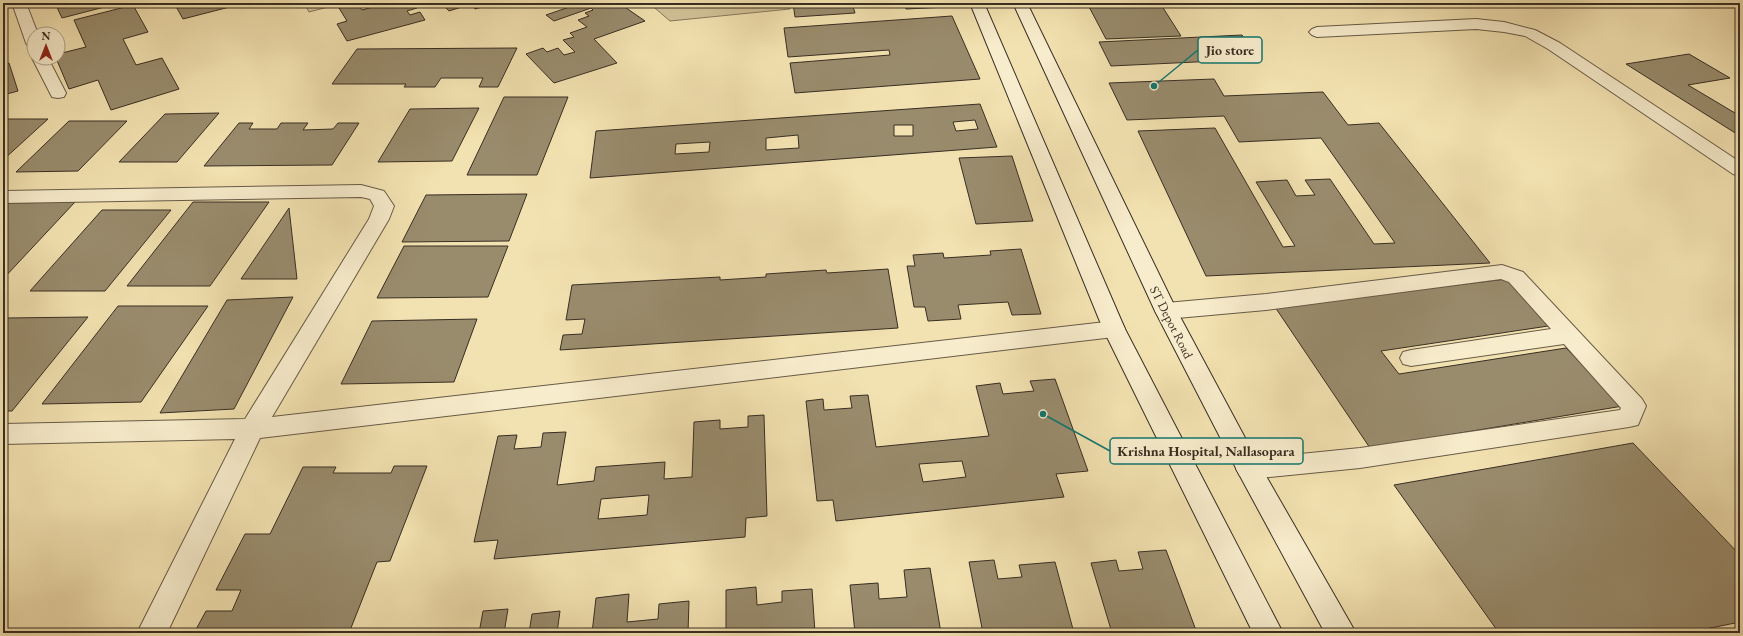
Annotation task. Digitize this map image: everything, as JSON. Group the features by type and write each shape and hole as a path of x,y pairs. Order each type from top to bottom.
{"street":[{"path":"19,3 28,26"},
{"path":"977,3 1114,328 1268,633"},
{"name":"ST Depot Road","path":"1020,3 1166,311 1249,469 1341,633"},
{"path":"1317,32 1476,24 1504,27 1530,33 1554,46 1740,170"},
{"path":"44,66 58,92"},
{"path":"3,197 361,191 377,196 384,206 379,219 252,429 152,633"},
{"path":"1166,311 1266,302 1502,272 1516,278 1634,406 1629,418 1360,458 1249,469"},
{"path":"3,434 252,429 1114,328"},
{"path":"1411,358 1568,335"}],"shaded area":[{"path":"304,3 343,3 309,12"},
{"path":"649,3 790,3 790,9 670,21"}],"building":[{"path":"55,3 120,3 62,18"},
{"path":"174,3 245,3 183,19"},
{"path":"389,3 413,3 417,8 407,11 410,15 420,12 425,20 347,41 337,24 347,21 339,8 357,4 362,10"},
{"path":"441,3 493,4 475,9 471,4 449,11"},
{"path":"581,3 619,3 645,21 594,39 617,63 554,83 526,54 543,48 547,52 558,48 564,55 575,52 563,40 574,37 570,33 587,27 578,20 589,16 585,13 593,10 591,8 554,21 546,15"},
{"path":"793,3 852,3 855,13 795,17"},
{"path":"904,3 966,3 967,6 906,9"},
{"path":"1087,3 1160,3 1181,36 1106,39"},
{"path":"133,5 148,32 123,39 136,65 162,58 179,89 111,110 98,80 69,89 59,66 66,66 66,52 86,47 74,20"},
{"path":"952,16 980,79 795,93 790,63 890,55 889,50 788,57 784,28"},
{"path":"1242,35 1259,59 1111,66 1099,42"},
{"path":"517,48 498,87 479,87 483,78 441,78 435,87 404,87 406,84 332,84 357,49"},
{"path":"1689,54 1730,78 1688,85 1740,116 1740,136 1626,64"},
{"path":"9,63 18,91 3,95 3,64"},
{"path":"1214,79 1224,96 1323,92 1348,125 1379,123 1490,263 1206,276 1138,131 1215,128 1283,247 1295,246 1256,182 1287,180 1296,196 1315,195 1305,180 1330,179 1374,244 1395,243 1321,138 1239,142 1224,116 1127,120 1109,83"},
{"path":"504,97 568,97 537,175 467,175"},
{"path":"980,104 997,147 590,178 596,131","holes":["975,120 978,129 956,131 953,122","894,125 913,125 913,136 894,136","798,135 799,148 766,150 766,138","710,142 709,152 675,154 676,144"]},
{"path":"479,108 452,161 378,162 410,109"},
{"path":"219,113 177,162 119,162 165,114"},
{"path":"3,119 48,119 3,160"},
{"path":"69,121 127,121 78,171 16,172"},
{"path":"239,123 253,123 249,129 277,129 281,123 308,123 303,130 333,129 338,123 359,123 332,165 204,166"},
{"path":"1012,156 1033,221 976,224 959,158"},
{"path":"527,194 509,241 402,242 426,195"},
{"path":"75,202 3,279 3,203"},
{"path":"193,202 269,202 210,286 127,286"},
{"path":"289,208 297,279 241,279"},
{"path":"102,210 171,210 105,291 30,291"},
{"path":"404,246 508,246 488,297 377,298"},
{"path":"1021,249 1041,314 1012,315 1008,302 958,305 961,319 928,321 925,307 914,307 907,266 915,266 913,255 943,253 944,258 991,255 990,251"},
{"path":"888,269 898,328 560,350 563,335 582,334 585,319 566,320 572,285 720,277 720,280 766,277 766,274 826,270 827,273"},
{"path":"1506,279 1555,325 1381,351 1399,374 1566,348 1623,406 1370,448 1275,307"},
{"path":"293,297 234,409 160,413 227,300"},
{"path":"118,306 208,306 141,402 42,404"},
{"path":"88,317 12,411 3,411 3,320 5,318"},
{"path":"477,319 454,382 341,384 372,321"},
{"path":"1055,379 1088,471 1056,474 1064,497 836,521 833,500 817,501 806,401 823,399 824,410 852,408 850,396 868,395 876,447 989,436 976,386 1000,383 1003,394 1034,391 1030,381","holes":["962,461 966,477 923,482 919,464"]},
{"path":"764,415 767,516 746,518 745,537 494,559 498,540 474,542 498,436 517,435 514,449 541,447 543,433 566,432 557,485 594,481 596,467 665,462 664,479 692,477 694,422 720,420 720,429 748,427 748,416","holes":["649,495 647,515 598,519 601,499"]},
{"path":"1633,443 1740,555 1740,622 1686,633 1499,633 1394,485"},
{"path":"394,466 427,466 390,561 377,562 349,633 194,633 206,611 232,611 241,590 216,590 245,534 270,534 303,467 336,467 333,473 391,473"},
{"path":"1166,550 1197,633 1112,633 1091,563 1116,560 1119,571 1143,569 1138,552"},
{"path":"994,560 998,579 1022,577 1019,565 1055,562 1074,633 983,633 969,562"},
{"path":"930,568 941,633 855,633 850,585 878,583 879,599 907,597 904,570"},
{"path":"756,587 757,605 782,602 782,591 812,589 815,633 726,633 726,590"},
{"path":"629,594 627,622 658,619 659,604 689,601 688,633 592,633 596,598"},
{"path":"508,609 504,633 479,633 483,611"},
{"path":"560,611 557,633 529,633 532,614"}],"place":[{"name":"Jio store","path":"1154,86"},
{"name":"Krishna Hospital, Nallasopara","path":"1043,414"}]}
